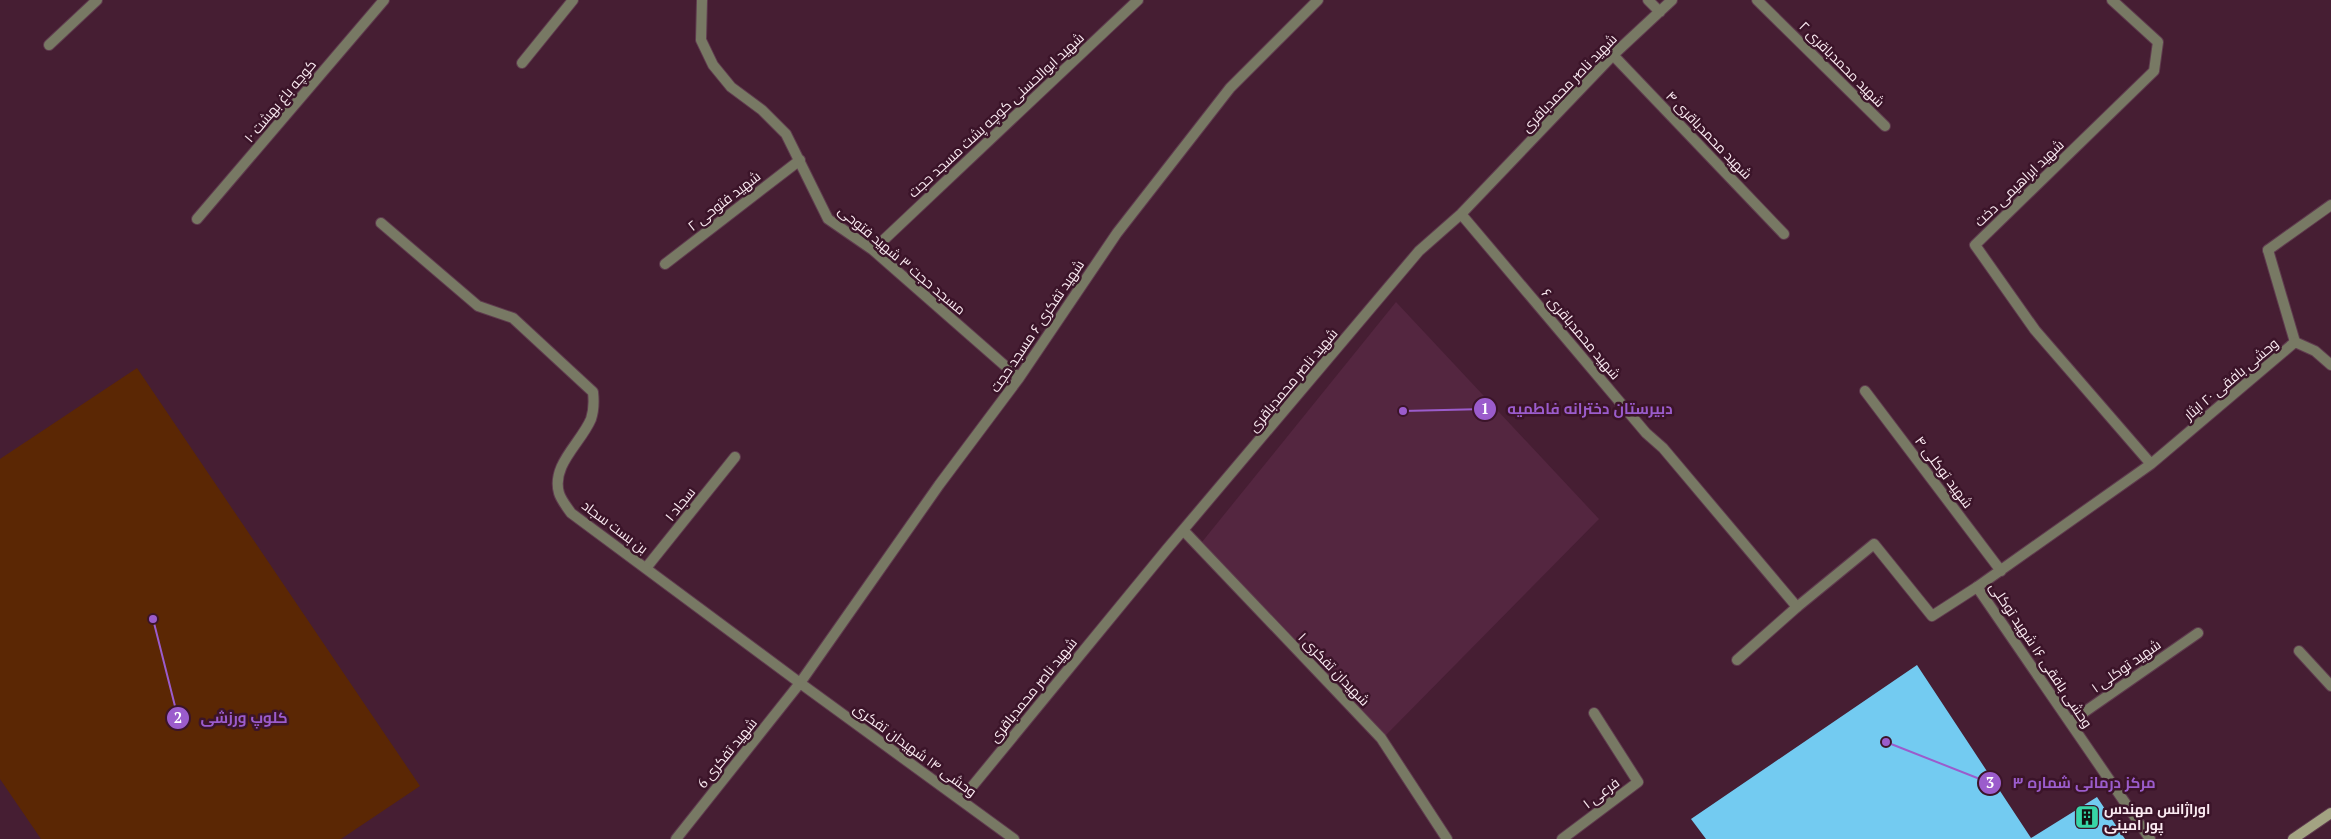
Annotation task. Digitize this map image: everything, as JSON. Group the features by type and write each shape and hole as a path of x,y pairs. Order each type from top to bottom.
{"main road":[{"path":"2293,839 2331,813"}],"street":[{"path":"49,45 97,0"},
{"name":"کوچه باغ بهشت ۱۰","path":"197,219 384,0"},
{"path":"522,63 573,0"},
{"name":"مسجد حجت ۳ شهید فتوحی","path":"702,0 701,40 713,65 731,87 762,110 786,134 828,219 873,250 1020,378"},
{"name":"شهید ابوالحسنی کوچه پشت مسجد حجت","path":"873,250 1138,0"},
{"name":"شهید تفکری ۶ مسجد حجت","path":"800,683 939,485 1020,378 1117,233 1230,88 1318,0"},
{"path":"1648,0 1660,12"},
{"name":"شهید ناصر محمدباقری","path":"961,800 1167,549 1184,532 1419,251 1462,214 1614,55 1672,0"},
{"name":"شهید محمدباقری ۲","path":"1757,0 1885,126"},
{"name":"شهید ابراهیمی دخت","path":"2112,0 2158,42 2154,71 1975,244 2035,330 2151,464"},
{"name":"شهید محمدباقری ۴","path":"1614,55 1784,234"},
{"name":"شهید فتوحی ۲","path":"665,264 800,160"},
{"path":"2295,342 2268,250 2331,205"},
{"name":"شهید محمدباقری ۶","path":"1462,214 1646,433 1663,448 1797,608"},
{"name":"بن بست سجاد","path":"381,223 478,306 513,318 593,392 594,405 590,419 559,472 557,484 559,496 572,513 800,683"},
{"name":"وحشی بافقی ۲۰ ایثار","path":"2151,464 2295,342 2315,351 2331,365"},
{"name":"شهید توکلی ۴","path":"1865,391 2001,571"},
{"name":"سجاد ۱","path":"646,568 736,457"},
{"name":"وحشی بافقی ۱۶ شهید توکلی","path":"2150,839 1977,587 2151,464"},
{"name":"شهیدان تفکری ۱","path":"1184,532 1381,738 1447,839"},
{"path":"1737,660 1874,544 1932,616 1977,587"},
{"name":"شهید توکلی ۱","path":"2070,722 2198,633"},
{"path":"2300,651 2331,686"},
{"name":"وحشی ۱۴ شهیدان تفکری","path":"800,683 1014,839"},
{"name":"شهید تفکری 6","path":"676,839 800,683"},
{"name":"فرعی ۱","path":"1562,839 1638,782 1594,713"}],"shaded area":[{"path":"1396,302 1599,519 1386,735 1202,542"},
{"path":"137,368 420,786 341,839 41,839 0,779 0,459"}],"building":[{"path":"1917,665 2031,838 2097,797 2125,839 1706,839 1691,819"}],"place":[{"name":"دبیرستان دخترانه فاطمیه","path":"1403,411"},
{"name":"کلوپ ورزشی","path":"153,619"},
{"name":"مرکز درمانی شماره ۳","path":"1886,742"},
{"name":"اوراژانس مهندس پور امینی","path":"2087,817"}]}
